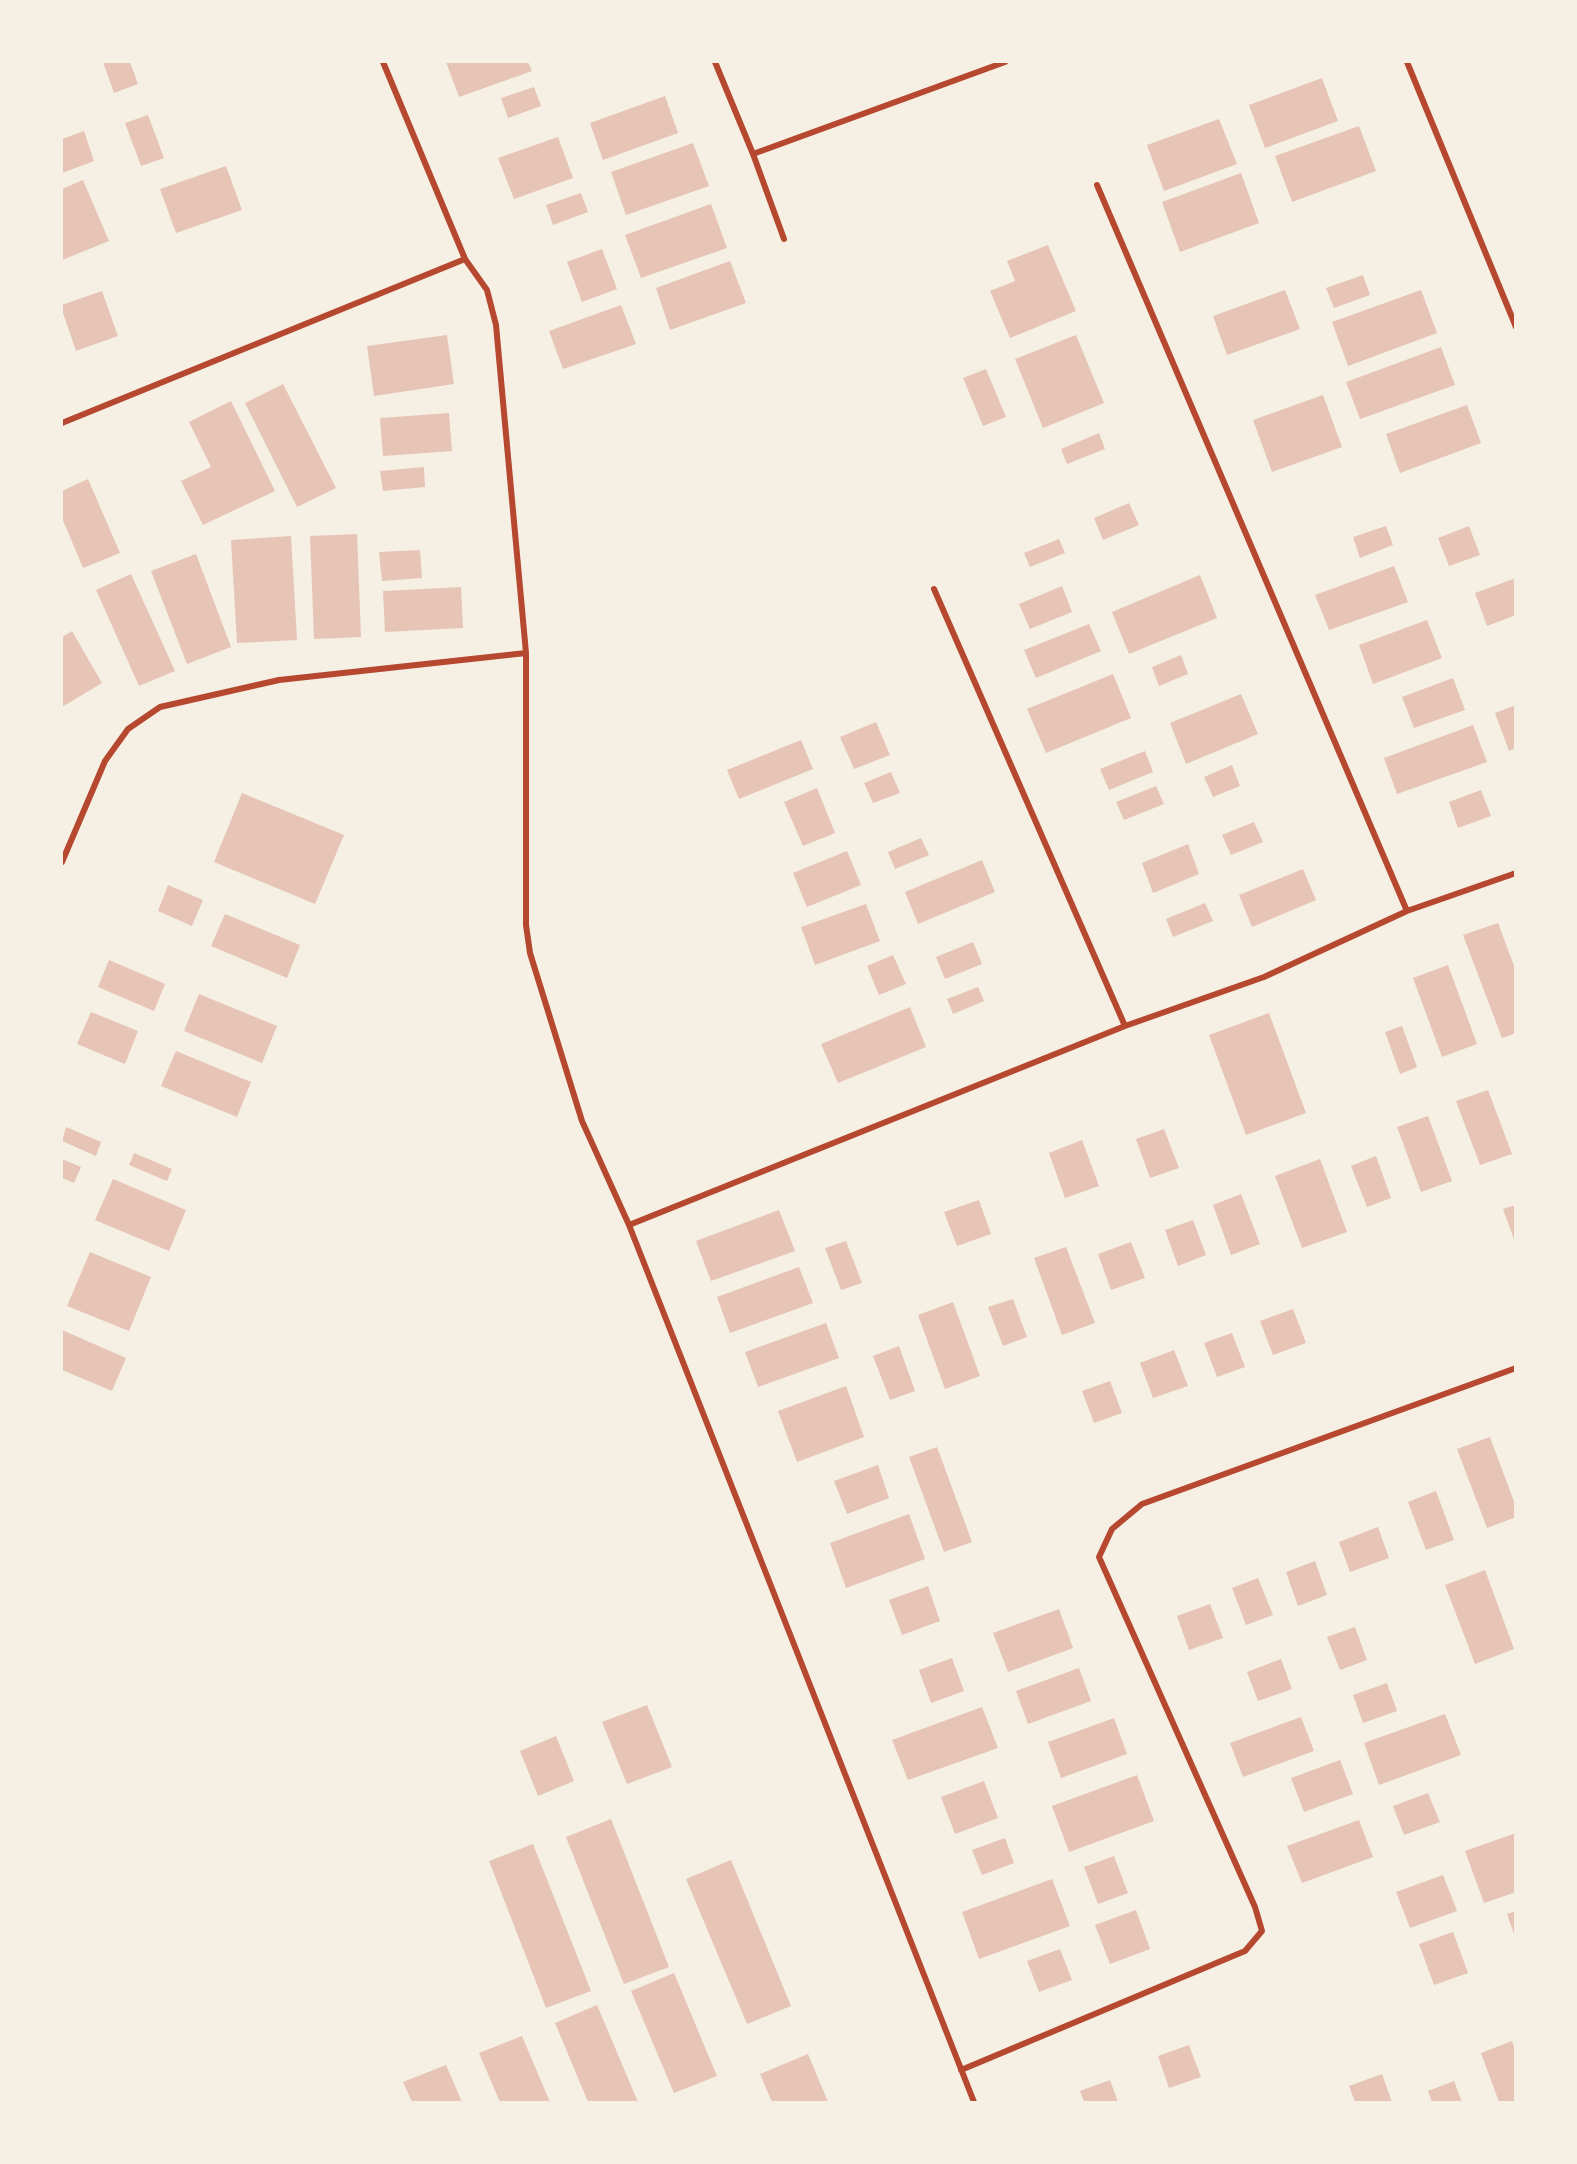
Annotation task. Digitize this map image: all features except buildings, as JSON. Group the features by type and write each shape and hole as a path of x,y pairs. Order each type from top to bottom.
{"street":[{"path":"383,62 465,259 487,290 495,325 526,653 527,938 530,953 582,1121 629,1226 974,2103"},
{"path":"715,62 753,154 784,239"},
{"path":"753,154 1005,62"},
{"path":"1407,62 1515,327"},
{"path":"1097,185 1407,911"},
{"path":"62,423 465,259"},
{"path":"934,589 1125,1026"},
{"path":"62,862 105,761 128,729 160,707 279,680 526,653"},
{"path":"629,1226 1125,1026 1264,977 1407,911 1515,873"},
{"path":"961,2070 1245,1951 1262,1931 1255,1907 1099,1557 1112,1529 1142,1504 1515,1368"}]}
